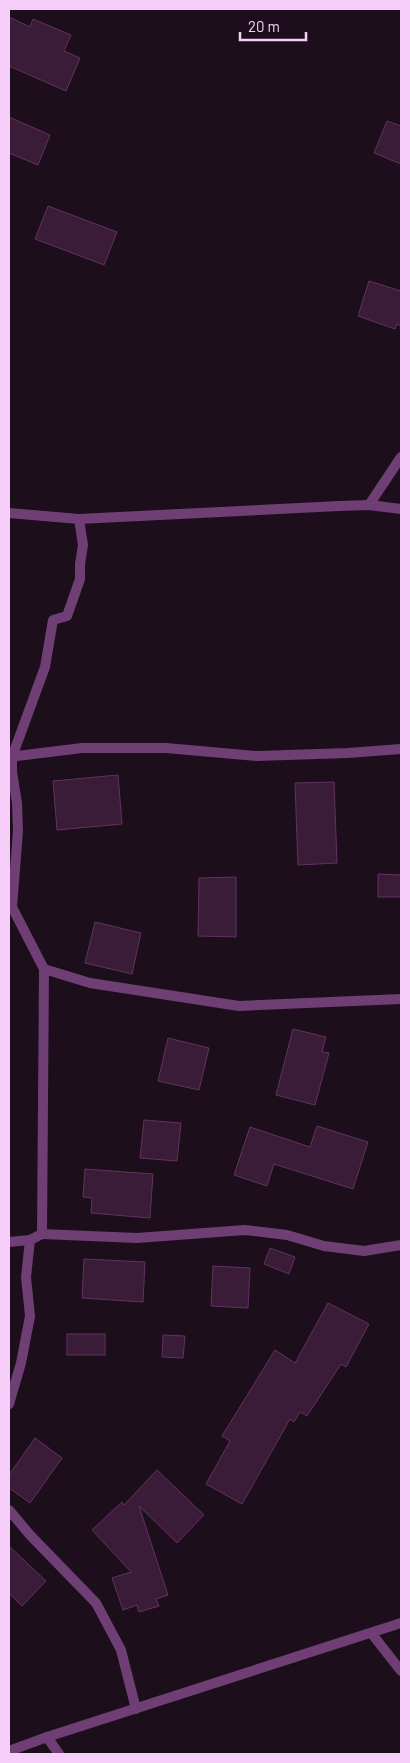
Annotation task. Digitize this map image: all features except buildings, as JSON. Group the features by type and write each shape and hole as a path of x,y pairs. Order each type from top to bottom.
{"street":[{"path":"368,505 401,456"},
{"path":"9,513 79,519 368,505 401,509"},
{"path":"42,1234 44,968 12,907 18,831 17,803 10,757 44,667 53,620 67,616 80,579 83,545 79,519"},
{"path":"10,757 82,748 166,748 257,756 348,754 401,749"},
{"path":"44,968 90,983 240,1006 401,998"},
{"path":"9,1242 30,1240 42,1234 136,1238 245,1230 287,1235 324,1246 364,1251 401,1245"},
{"path":"9,1404 21,1362 30,1316 26,1277 30,1240"},
{"path":"9,1510 30,1535 96,1603 121,1650 136,1709"},
{"path":"9,1751 47,1737 372,1634 401,1623"},
{"path":"372,1634 401,1671"},
{"path":"47,1737 59,1754"}]}
